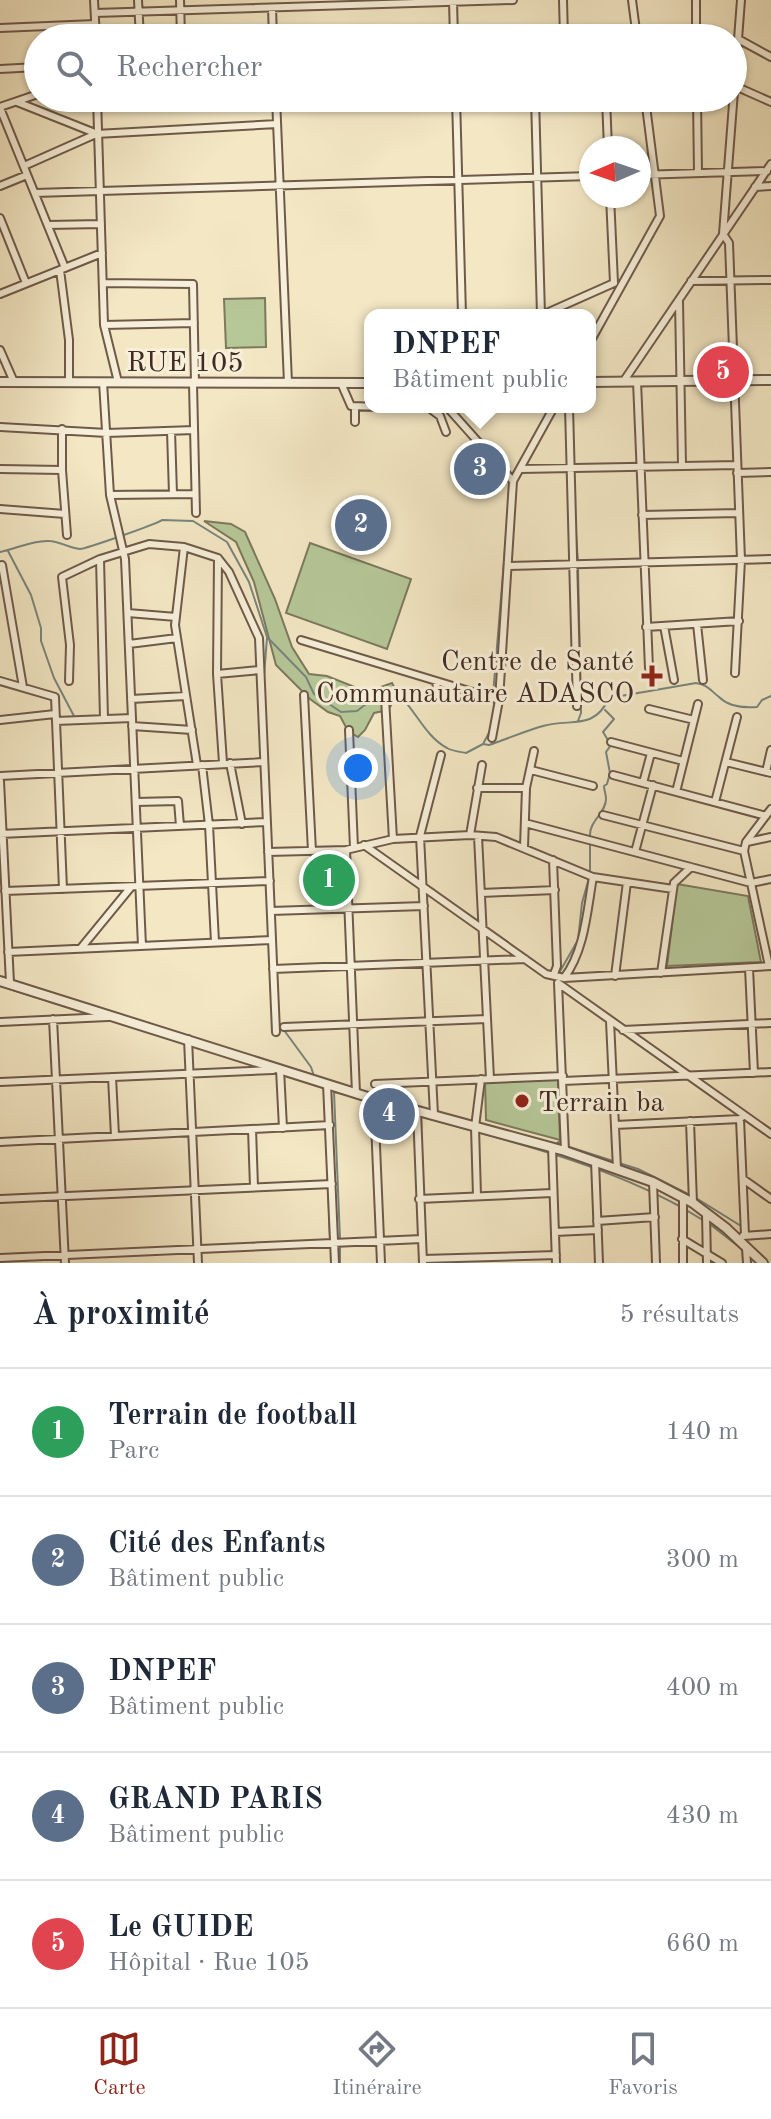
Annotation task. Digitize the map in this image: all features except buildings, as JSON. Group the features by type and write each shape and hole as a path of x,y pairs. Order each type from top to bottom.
{"street":[{"path":"94,0 95,24"},
{"path":"95,12 103,0"},
{"path":"138,0 139,24"},
{"path":"180,0 180,24"},
{"path":"197,0 197,10"},
{"path":"95,12 272,8 287,4 509,0"},
{"path":"563,0 564,24"},
{"path":"632,0 635,24"},
{"path":"696,0 696,24"},
{"path":"739,24 741,0"},
{"path":"453,2 454,24"},
{"path":"272,8 273,24"},
{"path":"0,28 24,27"},
{"path":"747,43 770,54"},
{"path":"0,69 24,68"},
{"path":"747,91 771,102"},
{"path":"24,99 0,108 63,269 69,382"},
{"path":"17,102 24,105"},
{"path":"42,112 97,134"},
{"path":"97,112 104,325 118,382"},
{"path":"277,112 288,383"},
{"path":"457,112 462,309"},
{"path":"535,112 542,309"},
{"path":"607,112 608,136"},
{"path":"596,329 617,285 660,216 647,112"},
{"path":"697,112 698,173"},
{"path":"733,112 723,234 729,243 741,560 735,673"},
{"path":"24,166 97,134 277,124"},
{"path":"651,174 769,168"},
{"path":"623,382 769,168"},
{"path":"0,186 27,175"},
{"path":"35,193 579,176"},
{"path":"755,187 771,186"},
{"path":"611,208 617,285"},
{"path":"0,218 26,283"},
{"path":"48,225 101,224"},
{"path":"0,294 102,253"},
{"path":"691,281 771,280"},
{"path":"103,283 193,284 196,513"},
{"path":"557,309 617,285"},
{"path":"679,299 682,466"},
{"path":"104,325 194,323"},
{"path":"0,350 14,382"},
{"path":"596,382 771,380"},
{"path":"637,381 649,668"},
{"name":"RUE 105","path":"0,382 364,383"},
{"path":"103,382 110,495 124,549 142,946"},
{"path":"341,383 346,399 355,407 364,407"},
{"path":"355,407 355,422"},
{"path":"436,413 446,432"},
{"path":"452,413 513,481"},
{"path":"492,738 499,700 513,481 551,413"},
{"path":"569,413 577,706"},
{"path":"0,427 107,433 194,430"},
{"path":"62,429 67,535"},
{"path":"171,431 173,494"},
{"path":"520,469 737,465"},
{"path":"0,469 62,470"},
{"path":"737,473 771,472"},
{"path":"110,495 195,494"},
{"path":"0,509 65,514"},
{"path":"642,515 738,513"},
{"path":"69,681 70,645 62,577 124,549 149,544 184,547 218,558 229,572 259,638 276,1032"},
{"path":"184,547 176,617 177,638 209,825 215,942"},
{"path":"218,558 217,674 227,763 242,824"},
{"path":"100,559 104,719"},
{"path":"509,566 771,559"},
{"path":"2,565 23,687"},
{"path":"128,613 176,617"},
{"path":"646,627 739,621"},
{"path":"697,624 703,680"},
{"path":"664,626 674,680"},
{"path":"129,644 177,638"},
{"path":"301,640 499,700"},
{"path":"217,674 260,670"},
{"path":"0,681 55,697 63,889"},
{"path":"436,681 438,697"},
{"path":"304,695 312,851"},
{"path":"131,699 186,696"},
{"path":"385,698 393,839"},
{"path":"676,792 698,704"},
{"path":"649,709 694,720"},
{"path":"0,720 56,717 104,719 192,730"},
{"path":"715,802 737,717"},
{"path":"349,730 354,848"},
{"path":"611,742 683,761"},
{"path":"726,762 768,772 771,750"},
{"path":"524,847 526,788 534,751"},
{"path":"643,783 651,753"},
{"path":"434,1115 420,836 441,755"},
{"path":"264,762 0,779 8,952 2,982 374,1099 565,1151 653,1182 693,1203 742,1238 771,1234"},
{"path":"482,765 474,835 481,893 490,1079"},
{"path":"531,770 593,786"},
{"path":"613,775 766,816"},
{"path":"635,852 653,785"},
{"path":"477,788 526,788"},
{"path":"136,802 178,801 180,826"},
{"path":"364,845 546,974 559,978 749,968 770,966 744,851 746,842 771,809"},
{"path":"603,815 744,851"},
{"path":"1,834 267,822"},
{"path":"525,823 751,883 771,879"},
{"path":"268,852 346,850 420,836 496,837 589,876 673,889"},
{"path":"746,842 771,837"},
{"path":"346,850 356,1093"},
{"path":"553,860 565,1151"},
{"path":"661,973 674,883 691,867"},
{"path":"559,978 582,941 589,876"},
{"path":"5,891 270,881"},
{"path":"615,976 627,882"},
{"path":"81,948 131,887"},
{"path":"481,893 555,890"},
{"path":"271,911 424,906"},
{"path":"760,924 771,922"},
{"path":"8,952 272,940"},
{"path":"273,969 525,959"},
{"path":"749,968 754,1073"},
{"path":"559,978 610,1021 742,1117 771,1134"},
{"path":"0,1022 120,1017"},
{"path":"53,1019 65,1259"},
{"path":"284,1027 487,1019"},
{"path":"610,1021 617,1169"},
{"path":"623,1030 771,1023"},
{"path":"188,1039 198,1263"},
{"path":"0,1082 280,1069"},
{"path":"280,1069 283,1128"},
{"path":"375,1084 481,1079 689,1077 771,1072"},
{"path":"112,1077 115,1136"},
{"path":"477,1196 475,1127 481,1079"},
{"path":"327,1084 335,1263"},
{"path":"374,1099 381,1263"},
{"path":"417,1111 423,1261 556,1259 552,1147"},
{"path":"615,1125 742,1117"},
{"path":"742,1117 742,1238 747,1263"},
{"path":"690,1121 693,1203"},
{"path":"0,1142 330,1125"},
{"path":"252,1129 254,1187"},
{"path":"595,1161 599,1263"},
{"path":"743,1179 771,1199"},
{"path":"653,1182 656,1263"},
{"path":"0,1199 332,1184"},
{"path":"419,1199 552,1193"},
{"path":"683,1198 683,1263"},
{"path":"706,1213 707,1263"},
{"path":"597,1221 655,1217"},
{"path":"555,1232 598,1230"},
{"path":"1,1260 422,1239"},
{"path":"682,1239 722,1263"},
{"path":"746,1248 763,1263"}],"green space":[{"path":"265,298 266,347 226,348 224,299"},
{"path":"204,521 231,524 245,532 275,599 292,647 309,674 327,676 367,692 392,683 398,694 388,710 374,713 358,737 348,731 340,716 328,712 310,699 276,665 254,582 236,542"},
{"path":"310,543 411,579 387,649 286,613"},
{"path":"344,852 347,906 313,906 311,855"},
{"path":"677,884 748,896 761,962 667,966"},
{"name":"Terrain ba","path":"558,1079 560,1140 486,1120 485,1082"}],"waterway":[{"path":"0,552 43,541 80,549 162,520 193,521 227,542 249,582 267,637 306,677 314,694 341,712 357,711 379,694 394,690 439,743 459,752 466,753 483,744 489,745 543,726 589,719 603,708 609,698 696,683 737,706 757,707 762,700 771,696"},
{"path":"576,534 578,562"},
{"path":"493,695 506,537"},
{"path":"8,551 31,595 41,628 41,641 54,678 75,718"},
{"path":"578,568 581,713 578,721"},
{"path":"264,676 267,638"},
{"path":"590,836 592,826 605,804 604,786 610,773 606,752 611,745 603,732 614,719 605,710"},
{"path":"483,744 491,729"},
{"path":"590,842 590,872"},
{"path":"559,973 578,940 582,903 589,878"},
{"path":"555,980 557,1021"},
{"path":"0,986 91,1015"},
{"path":"278,1022 311,1067 314,1076"},
{"path":"250,1064 262,1068"},
{"path":"284,1075 317,1086"},
{"path":"340,1239 334,1092 348,1095"},
{"path":"325,1102 330,1240"},
{"path":"419,1116 586,1165 681,1207"},
{"path":"762,1124 771,1130"},
{"path":"563,1140 557,1143 613,1161"},
{"path":"619,1163 690,1195"},
{"path":"696,1198 741,1226"},
{"path":"686,1210 743,1250"},
{"path":"331,1246 332,1263"},
{"path":"340,1246 340,1263"}],"place":[{"name":"Le GUIDE","path":"723,372"},
{"name":"DNPEF","path":"480,469"},
{"name":"Cité des Enfants","path":"361,525"},
{"name":"Centre de Santé Communautaire ADASCO","path":"652,676"},
{"name":"Terrain de football","path":"329,880"},
{"name":"Terrain ba","path":"522,1101"},
{"name":"GRAND PARIS","path":"389,1114"}]}
